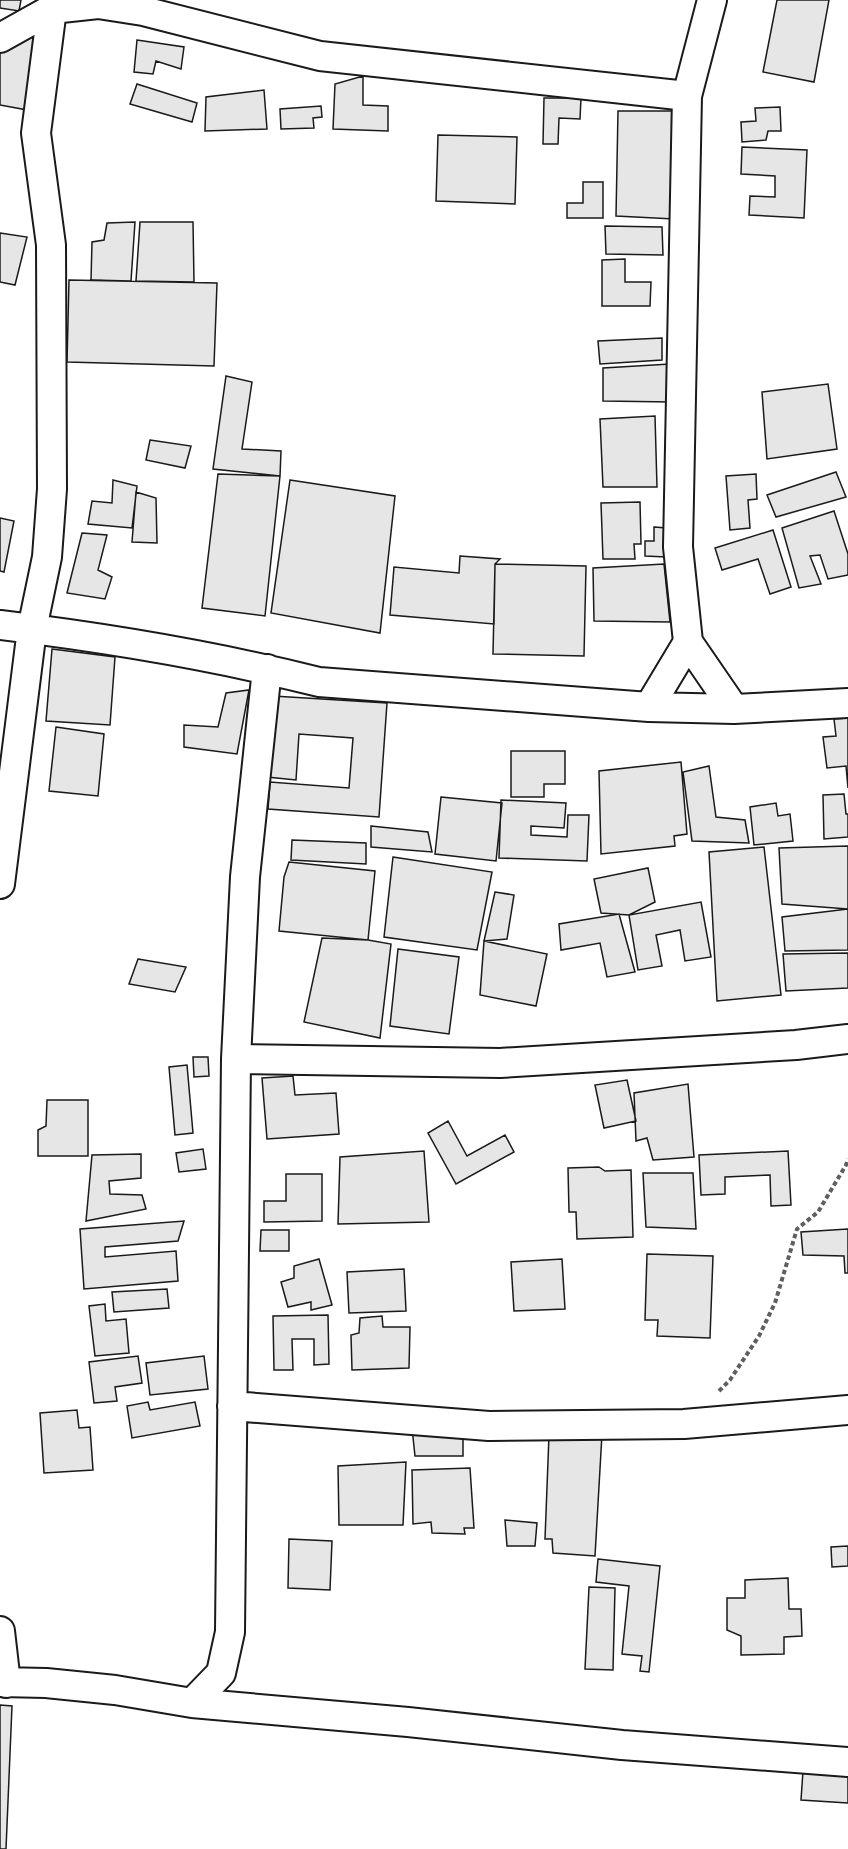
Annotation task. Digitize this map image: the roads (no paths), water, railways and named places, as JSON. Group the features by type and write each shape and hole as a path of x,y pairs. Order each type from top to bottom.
{"street":[{"path":"712,0 687,96 678,547 688,642 734,709"},
{"path":"0,38 52,9 98,4 143,10 320,56 687,96"},
{"path":"0,884 32,629 47,557 52,489 51,245 36,133 52,9"},
{"path":"0,625 117,642 267,669 319,682 649,707 734,709 848,703"},
{"path":"649,707 688,642"},
{"path":"192,1703 221,1673 230,1632 236,1059 245,877 267,669"},
{"path":"236,1059 500,1063 796,1045 848,1039"},
{"path":"232,1406 489,1426 684,1424 848,1410"},
{"path":"0,1631 3,1682 46,1683 115,1690 192,1703 408,1722 622,1745 848,1762"}]}
